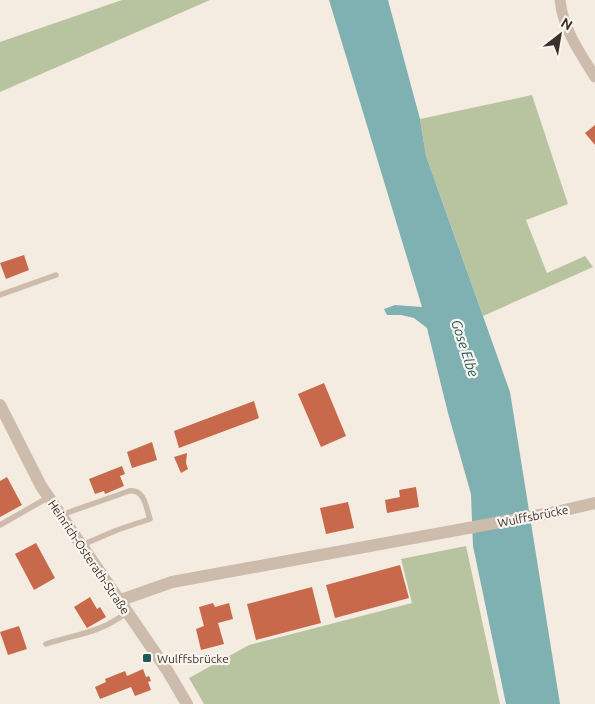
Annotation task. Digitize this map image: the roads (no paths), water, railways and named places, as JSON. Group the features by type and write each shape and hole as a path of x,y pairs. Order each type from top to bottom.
{"street":[{"path":"560,0 561,12 574,42 595,77"},
{"name":"Heinrich-Osterath-Straße","path":"0,405 41,486 126,613 167,670 187,704"},
{"name":"Wulffsbrücke","path":"118,601 172,582 556,512 595,503"}],"lane":[{"path":"0,295 56,276"},
{"path":"61,515 129,491 136,490 141,494 150,520 117,530 81,546"},
{"path":"0,525 49,497"},
{"path":"46,644 87,634 112,624 126,613"}],"water":[{"name":"Gose Elbe","path":"329,0 388,0 420,119 426,156 510,392 560,704 506,704 473,546 471,494 427,328 414,318 401,315 387,315 384,309 395,305 422,307"}],"place":[{"name":"Wulffsbrücke","path":"147,658"}]}
